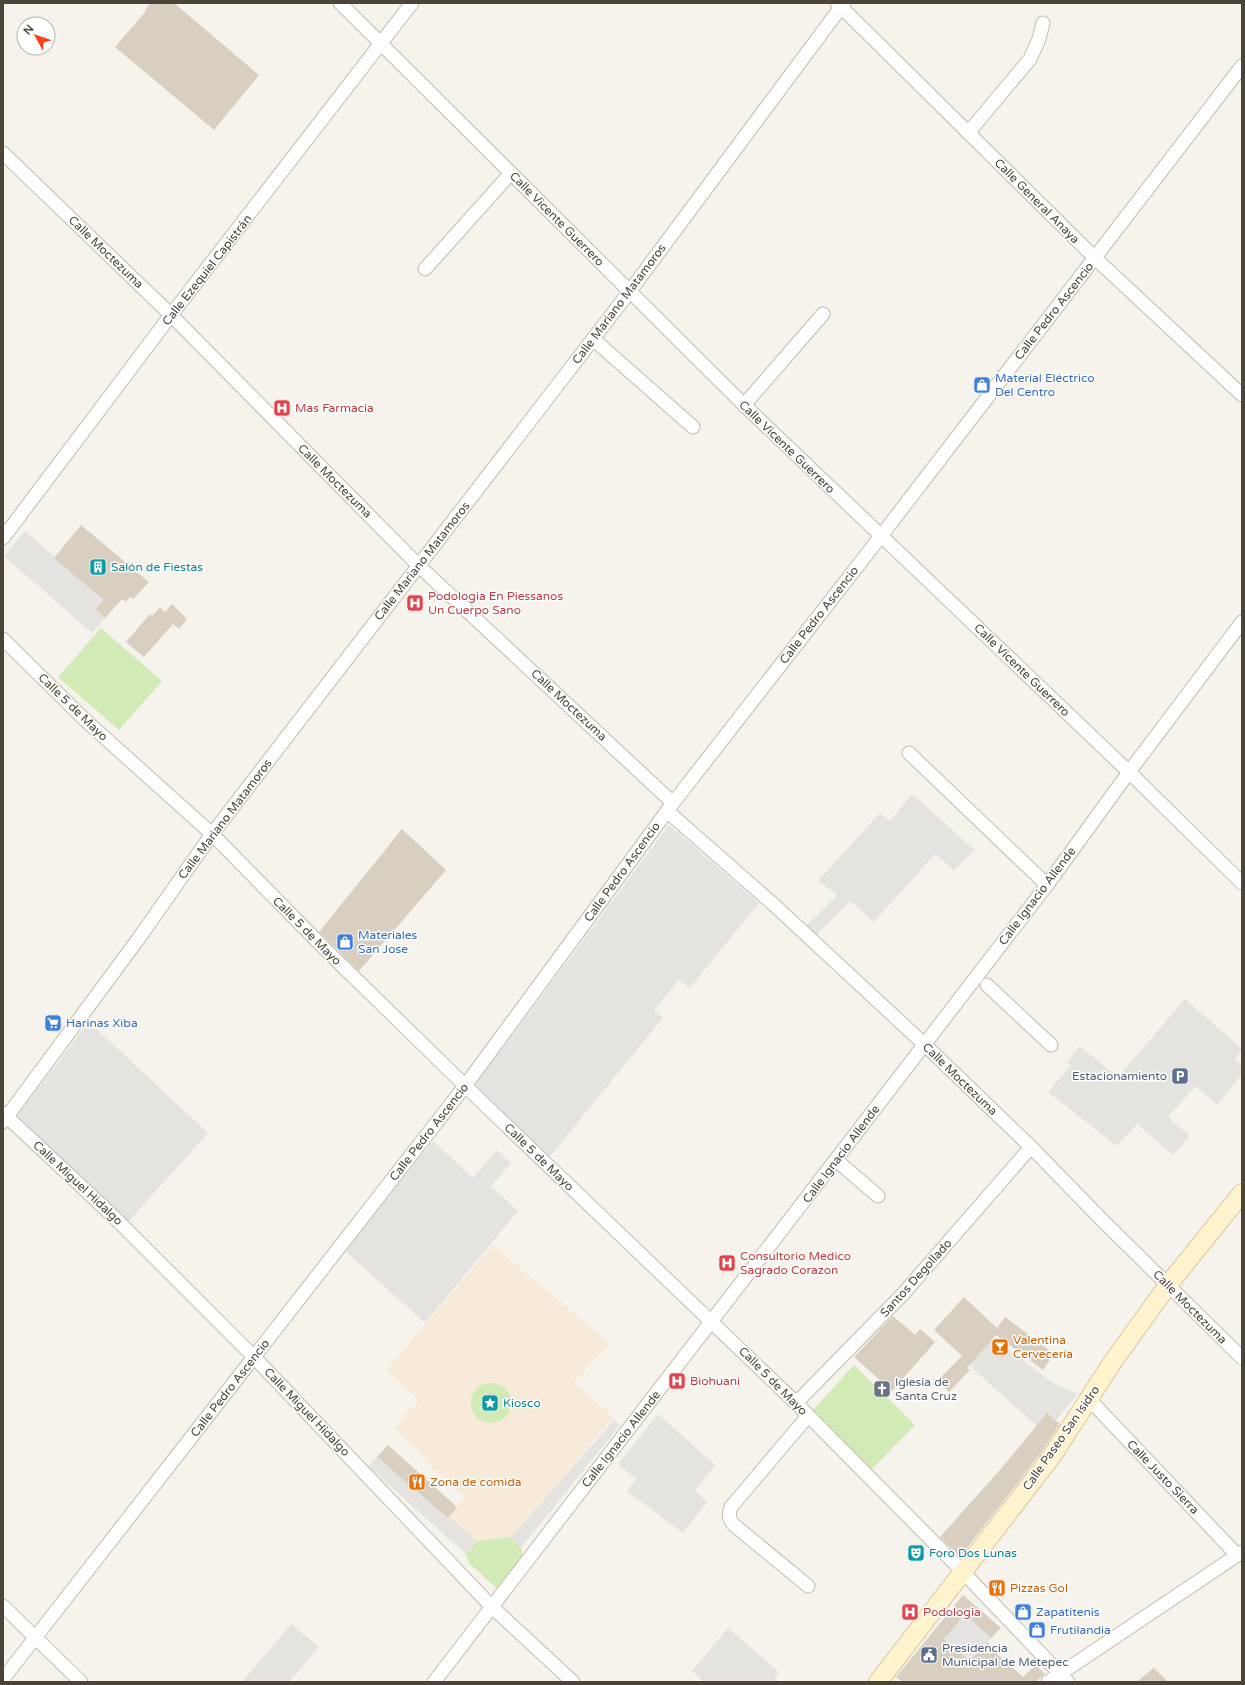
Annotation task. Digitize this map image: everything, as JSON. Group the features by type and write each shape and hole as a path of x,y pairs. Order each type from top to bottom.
{"main road":[{"name":"Calle Paseo San Isidro","path":"878,1682 1052,1456 1168,1285 1242,1193"}],"street":[{"name":"Calle Vicente Guerrero","path":"340,3 744,405 1129,772 1242,883"},
{"name":"Calle Ezequiel Capistrán","path":"3,538 171,315 412,3"},
{"name":"Calle General Anaya","path":"841,4 1095,258 1242,395"},
{"name":"Calle Mariano Matamoros","path":"4,1117 139,938 212,834 630,291 841,4"},
{"path":"968,132 1030,59 1039,39 1043,23"},
{"name":"Calle Pedro Ascencio","path":"3,1679 465,1086 670,807 881,536 1242,66"},
{"name":"Calle Moctezuma","path":"3,152 171,315 419,566 670,807 924,1044 1242,1358"},
{"path":"425,269 511,173"},
{"path":"744,405 823,314"},
{"path":"593,339 693,427"},
{"name":"Calle Ignacio Allende","path":"434,1682 1047,885 1129,772 1242,622"},
{"name":"Calle 5 de Mayo","path":"3,639 84,719 212,834 327,951 465,1086 796,1403 963,1572 1064,1678"},
{"path":"909,753 1047,885"},
{"path":"987,986 1051,1045"},
{"name":"Calle Miguel Hidalgo","path":"4,1117 115,1218 254,1357 492,1607 573,1682"},
{"name":"Santos Degollado","path":"796,1403 902,1294 1031,1148"},
{"path":"836,1160 878,1196"},
{"name":"Calle Justo Sierra","path":"1089,1400 1239,1554"},
{"path":"808,1416 731,1507 729,1513 730,1520 734,1525 808,1586"},
{"path":"1048,1682 1064,1678 1239,1554"},
{"path":"3,1606 81,1682"}],"shaded area":[{"path":"25,531 104,600 96,609 105,618 92,633 4,556"},
{"path":"912,794 975,850 954,870 935,854 874,922 850,901 812,939 802,930 837,895 818,881 880,813 890,821"},
{"path":"669,825 759,903 690,988 679,980 654,1010 663,1018 547,1160 473,1088"},
{"name":"Estacionamiento","path":"1185,999 1242,1049 1235,1059 1242,1066 1242,1074 1217,1105 1196,1086 1168,1117 1190,1136 1173,1155 1137,1124 1117,1146 1048,1092 1071,1065 1067,1062 1080,1046 1118,1077"},
{"path":"89,1022 208,1133 128,1222 17,1116"},
{"path":"433,1141 473,1178 497,1150 511,1163 491,1186 518,1211 425,1323 344,1250"},
{"path":"493,1245 609,1343 574,1383 614,1417 511,1537 477,1541 448,1518 465,1496 429,1465 418,1450 398,1431 396,1427 419,1400 386,1370"},
{"path":"993,1338 1053,1383 1078,1394 1056,1420 1037,1426 972,1368 973,1367 970,1364"},
{"path":"658,1414 715,1465 695,1491 707,1502 683,1533 627,1491 636,1479 618,1464"},
{"path":"614,1420 620,1425 521,1548 511,1537"},
{"path":"377,1457 477,1541 466,1554 368,1466"},
{"path":"965,1614 991,1638 970,1661 934,1630 940,1623 950,1632"},
{"path":"291,1624 319,1647 289,1682 242,1682"},
{"path":"728,1628 779,1672 775,1678 779,1682 704,1682 692,1671"}],"green space":[{"path":"101,628 162,681 119,730 58,677"},
{"path":"854,1365 915,1425 871,1470 813,1410"},
{"path":"487,1383 495,1383 502,1386 508,1392 511,1403 508,1414 502,1420 495,1423 487,1423 480,1420 474,1414 471,1407 471,1399 474,1392 480,1386"},
{"path":"511,1537 521,1548 523,1558 497,1589 469,1563 466,1554 477,1541"}],"building":[{"path":"151,3 174,3 259,75 214,130 115,47"},
{"name":"Salón de Fiestas","path":"81,525 149,582 133,599 130,597 126,602 122,599 105,618 96,609 104,600 54,558"},
{"path":"172,604 187,619 179,629 173,624 144,657 126,642 150,614 152,616 160,607 165,612"},
{"path":"402,829 446,870 359,971 319,932"},
{"path":"964,1297 997,1328 1005,1317 1054,1354 1043,1370 996,1335 967,1368 970,1370 949,1392 937,1381 962,1356 934,1330"},
{"path":"893,1316 915,1335 920,1329 935,1342 892,1391 854,1357"},
{"path":"486,1393 494,1393 499,1398 497,1409 494,1411 486,1411 481,1406 481,1398"},
{"path":"1047,1413 1060,1424 1043,1450 960,1557 940,1537 1006,1463"},
{"name":"Zona de comida","path":"388,1445 457,1507 448,1518 377,1457"},
{"path":"963,1595 1001,1628 991,1638 965,1614 944,1639 970,1661 987,1642 998,1652 997,1654 1023,1677 1036,1665 1045,1674 1035,1682 903,1682 896,1677"},
{"path":"1154,1668 1168,1682 1136,1682"}],"place":[{"name":"Material Eléctrico Del Centro","path":"982,385"},
{"name":"Mas Farmacia","path":"282,408"},
{"name":"Salón de Fiestas","path":"98,567"},
{"name":"Podologia En Piessanos Un Cuerpo Sano","path":"415,603"},
{"name":"Materiales San Jose","path":"345,942"},
{"name":"Harinas Xiba","path":"53,1023"},
{"name":"Estacionamiento","path":"1180,1076"},
{"name":"Consultorio Medico Sagrado Corazon","path":"727,1263"},
{"name":"Valentina Cervecería","path":"1000,1347"},
{"name":"Biohuani","path":"677,1381"},
{"name":"Iglesia de Santa Cruz","path":"882,1389"},
{"name":"Kiosco","path":"490,1403"},
{"name":"Zona de comida","path":"417,1482"},
{"name":"Foro Dos Lunas","path":"916,1553"},
{"name":"Pizzas Gol","path":"997,1588"},
{"name":"Podologia","path":"910,1612"},
{"name":"Zapatitenis","path":"1023,1612"},
{"name":"Frutilandia","path":"1037,1630"},
{"name":"Presidencia Municipal de Metepec","path":"929,1655"}]}
